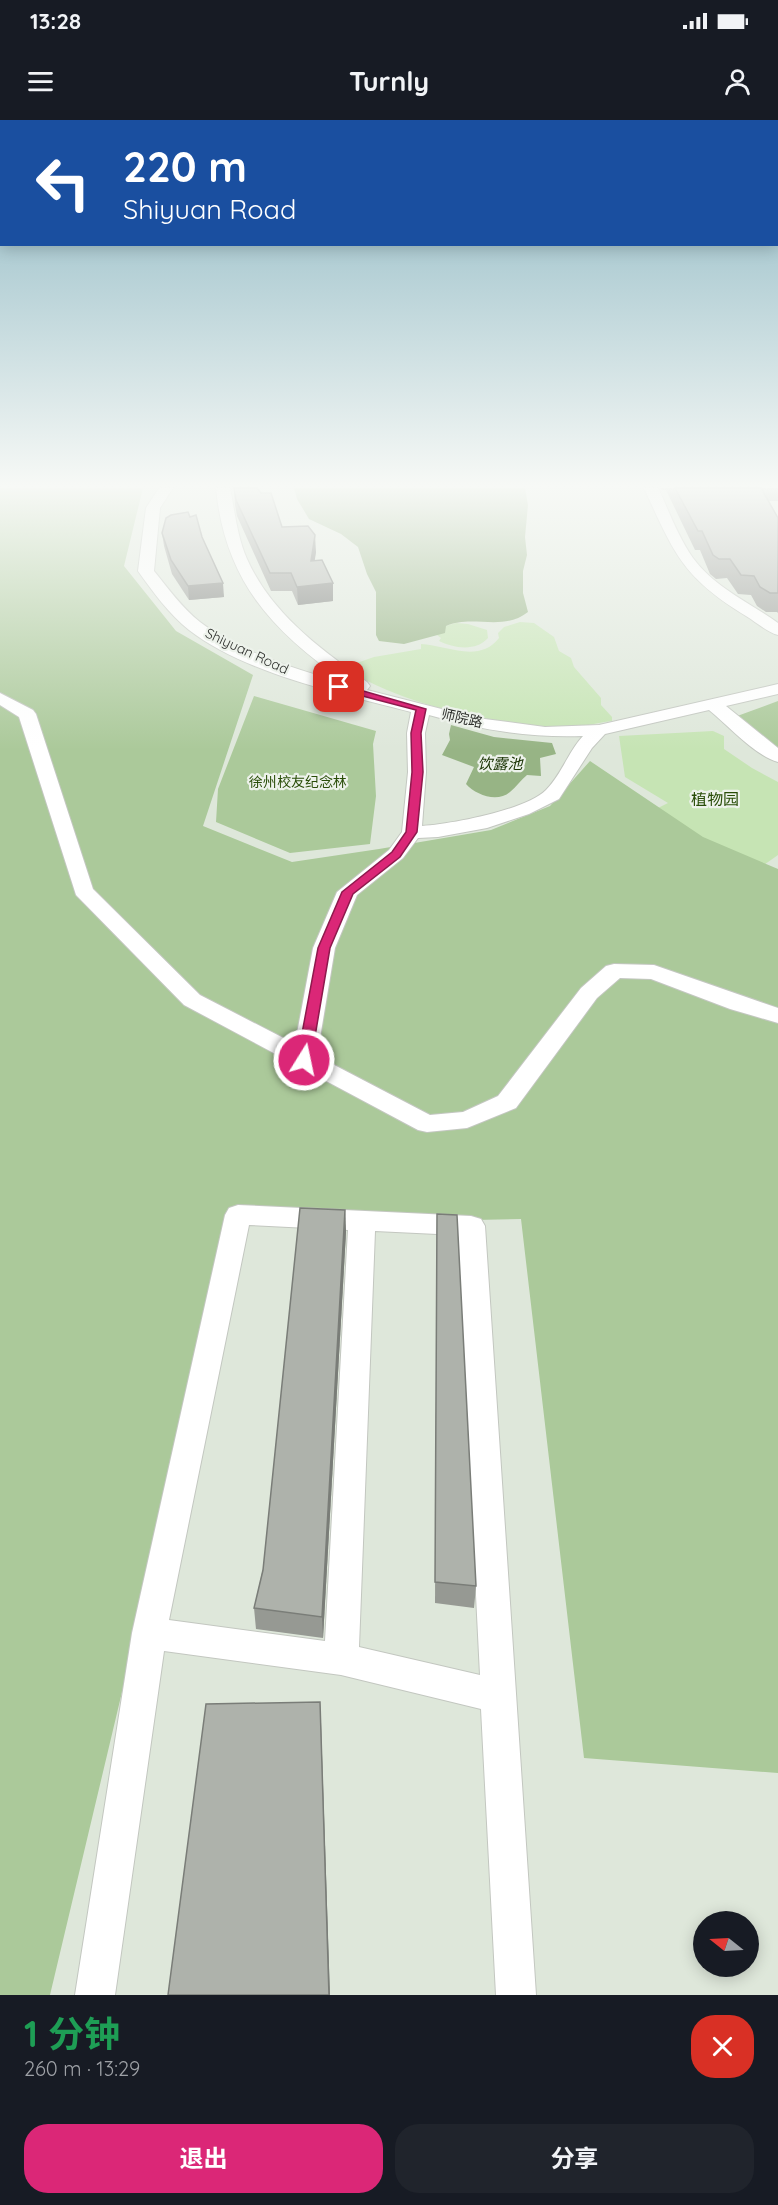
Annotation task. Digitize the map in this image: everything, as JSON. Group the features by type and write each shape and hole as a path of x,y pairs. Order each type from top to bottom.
{"street":[{"name":"Shiyuan Road","path":"150,576 168,598 201,630 278,668 421,709"},
{"name":"师院路","path":"247,576 269,608 318,656 363,688 421,709 476,723 545,732 599,730 778,689"},
{"path":"702,576 727,597 778,630"},
{"path":"0,698 27,714 83,891 192,1000 427,1124 467,1120 507,1102 589,993 614,971 654,972 738,1004 778,1016"},
{"path":"714,705 738,723 755,742 778,756"},
{"path":"304,1060 324,948 348,892 396,854 412,832 417,772 416,733 421,709"},
{"path":"412,832 438,831 487,822 522,810 552,795 584,746 599,730"},
{"path":"95,1995 149,1634 237,1215 471,1226 516,1995"},
{"path":"341,1659 362,1221"},
{"path":"149,1634 341,1659 499,1696"}],"shaded area":[{"path":"0,576 778,576 778,1995 0,1995"}],"green space":[{"path":"0,576 132,576 176,631 253,675 203,826 292,862 379,849 491,830 550,806 590,761 703,837 778,869 778,1773 584,1758 521,1219 233,1225 50,1995 0,1995"},
{"path":"520,622 534,623 554,637 559,651 571,658 574,667 601,698 601,705 612,717 612,721 555,727 492,720 425,704 394,693 345,667 374,657 421,649 421,644 472,652 482,650 491,646 499,638 498,633 504,627"},
{"path":"456,623 487,630 488,638 471,647 439,641 441,638 437,635 440,630"},
{"name":"徐州校友纪念林","path":"254,696 376,731 373,744 376,796 370,844 290,853 216,822 218,789"},
{"path":"778,701 778,749 729,719"},
{"name":"植物园","path":"713,731 724,736 724,749 778,782 778,855 758,869 642,816 668,803 625,777 619,736"}],"water":[{"path":"368,576 523,576 523,593 528,612 508,621 456,623 446,626 445,633 404,644 379,641 376,635 376,592"},
{"name":"饮露池","path":"451,725 494,737 552,743 556,754 540,758 541,776 527,775 505,795 487,796 466,784 474,767 442,755 450,740"}],"building":[{"path":"181,576 220,576 223,583 188,586"},
{"path":"292,576 329,576 333,583 297,587"},
{"path":"748,576 778,576 778,593 770,593 760,587 754,576"},
{"path":"300,1208 345,1210 322,1617 254,1608 263,1570"},
{"path":"437,1214 457,1215 476,1586 435,1582"},
{"path":"320,1702 329,1995 168,1995 206,1704"}],"route":[{"path":"304,1060 324,948 348,892 396,854 412,832 417,772 416,733 421,709 339,687"}]}
